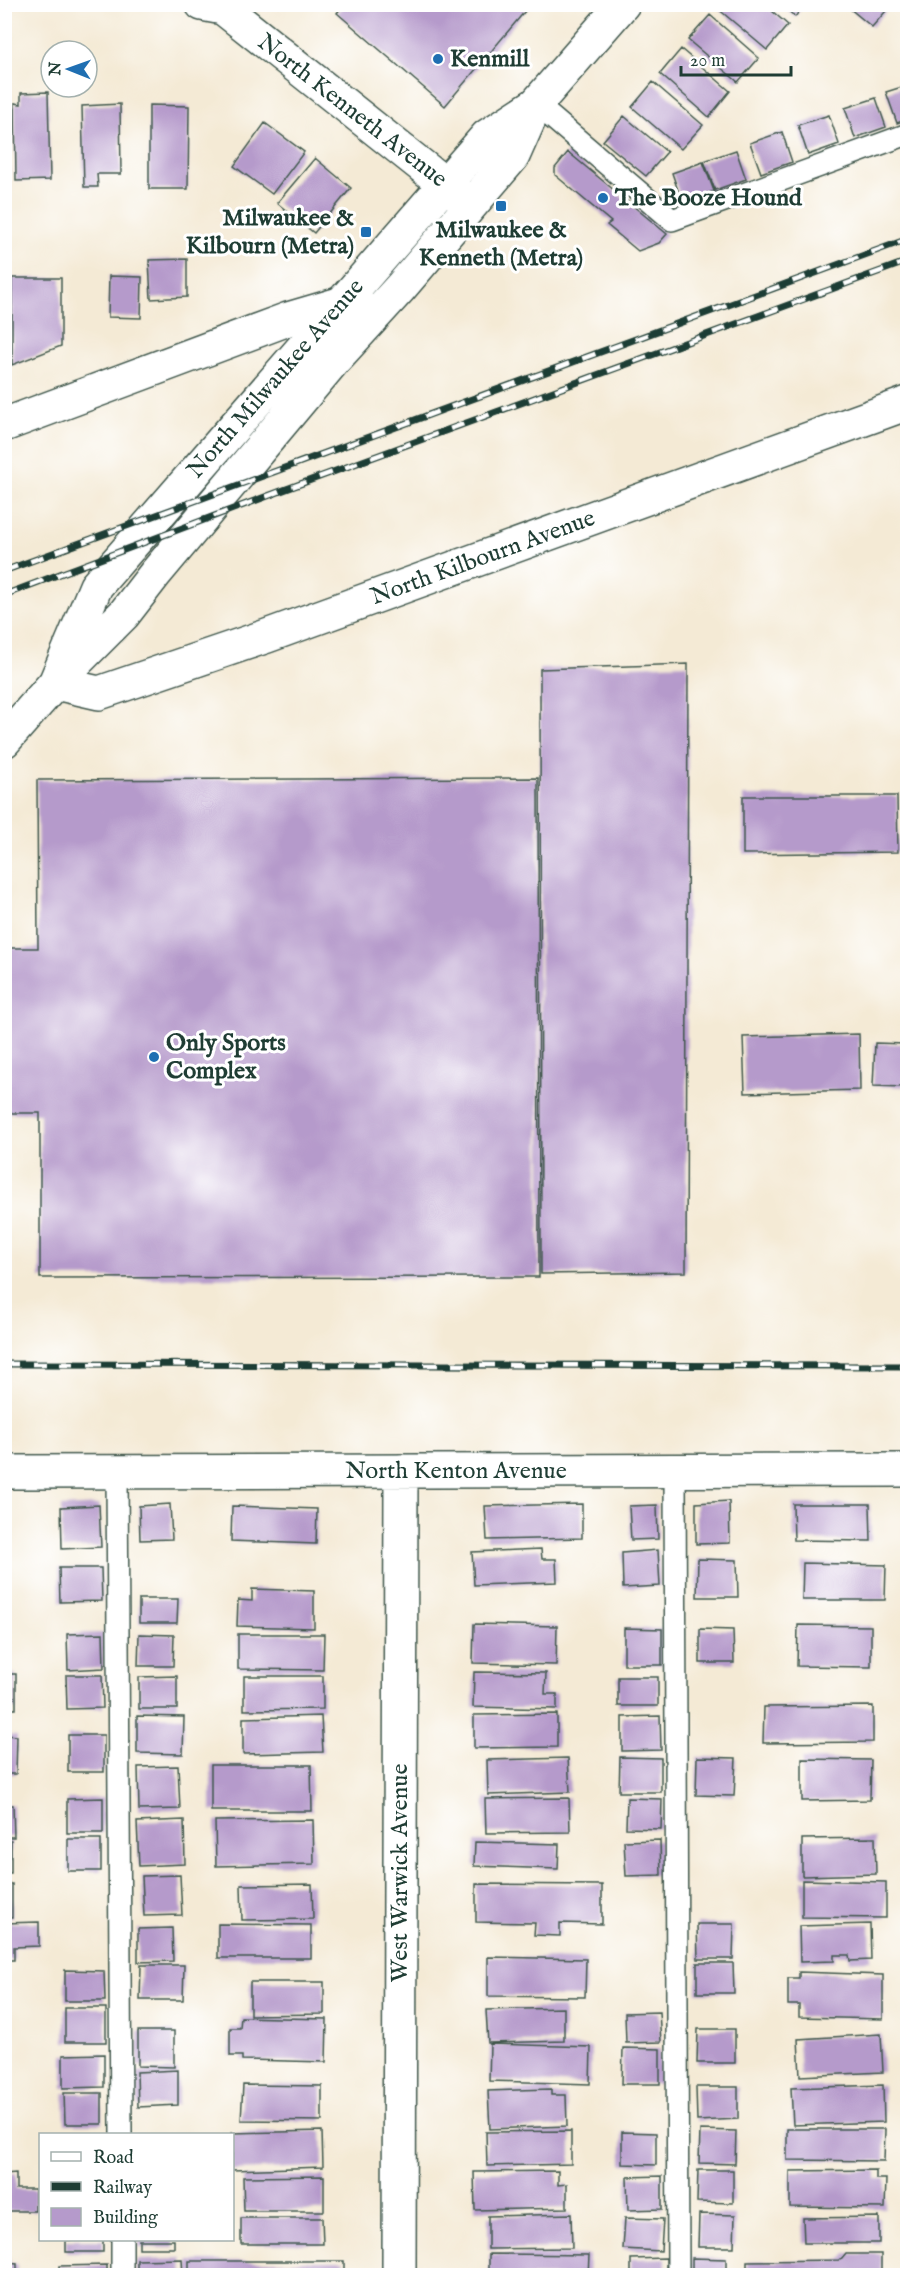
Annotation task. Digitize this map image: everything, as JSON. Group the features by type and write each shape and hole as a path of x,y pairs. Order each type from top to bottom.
{"street":[{"name":"North Kenneth Avenue","path":"202,4 223,8 470,204"},
{"name":"North Milwaukee Avenue","path":"55,683 96,586 487,136 536,104 623,4"},
{"name":"North Milwaukee Avenue","path":"4,741 55,683 124,614 328,368 513,156 536,104"},
{"path":"4,425 288,319 342,302 400,288"},
{"name":"North Kilbourn Avenue","path":"55,683 99,693 267,636 908,403"},
{"name":"North Kenton Avenue","path":"4,1472 908,1470"},
{"name":"West Warwick Avenue","path":"399,2276 401,1471"}],"lane":[{"path":"536,104 672,220 908,134"},
{"path":"675,1470 678,2276"},
{"path":"117,1472 121,2133"},
{"path":"122,2241 122,2276"}],"building":[{"name":"Kenmill","path":"344,4 531,4 445,106 337,13"},
{"path":"720,4 764,4 788,25 767,50 717,8"},
{"path":"781,4 805,4 795,17"},
{"path":"850,4 892,4 872,27 848,7"},
{"path":"710,15 759,58 738,82 688,40"},
{"path":"681,49 730,91 709,117 660,74"},
{"path":"653,82 703,125 681,149 632,107"},
{"path":"908,85 908,119 897,123 886,92"},
{"path":"39,92 39,99 48,99 50,180 16,181 15,103 21,104 21,93"},
{"path":"876,98 886,127 855,138 845,108"},
{"path":"120,104 121,174 97,174 98,187 84,187 82,106"},
{"path":"149,105 189,106 188,189 149,189"},
{"path":"829,115 839,144 808,155 798,125"},
{"path":"624,116 667,152 646,176 603,141"},
{"path":"265,123 304,152 272,194 234,166"},
{"path":"782,132 792,162 761,173 750,143"},
{"path":"736,150 746,179 715,190 704,161"},
{"name":"The Booze Hound","path":"568,152 667,234 659,243 638,251 607,225 611,222 555,175 555,168"},
{"path":"315,158 351,188 314,233 277,203"},
{"path":"4,160 10,166 10,201 4,201"},
{"path":"703,162 714,191 682,202 672,173"},
{"path":"187,259 187,297 151,299 149,260"},
{"path":"109,276 142,277 141,318 108,317"},
{"path":"12,278 61,278 61,346 12,365"},
{"path":"688,664 686,1272 541,1274 540,669"},
{"path":"538,778 539,1277 40,1278 40,1113 4,1113 4,948 38,948 37,780"},
{"path":"743,796 897,796 898,852 743,854"},
{"path":"859,1034 860,1090 745,1093 743,1037"},
{"path":"875,1043 905,1044 904,1087 873,1086"},
{"path":"729,1501 730,1543 696,1544 696,1503"},
{"path":"170,1504 172,1539 140,1540 139,1506"},
{"path":"582,1504 582,1538 487,1540 485,1506"},
{"path":"793,1504 870,1504 871,1541 794,1540"},
{"path":"99,1505 101,1547 62,1549 61,1507"},
{"path":"657,1505 658,1539 631,1540 629,1506"},
{"path":"232,1506 317,1509 316,1544 231,1541"},
{"path":"541,1549 542,1559 556,1559 557,1582 474,1585 472,1552"},
{"path":"658,1550 660,1586 623,1588 622,1553"},
{"path":"698,1559 737,1560 738,1597 697,1597"},
{"path":"803,1563 886,1565 885,1600 802,1600"},
{"path":"59,1568 101,1568 102,1601 60,1602"},
{"path":"252,1589 314,1591 314,1628 237,1626 238,1600 252,1601"},
{"path":"139,1599 178,1599 177,1623 139,1623"},
{"path":"474,1624 557,1626 556,1665 473,1663"},
{"path":"798,1625 871,1626 871,1667 797,1666"},
{"path":"624,1628 662,1629 662,1665 624,1665"},
{"path":"700,1629 733,1630 734,1663 700,1663"},
{"path":"103,1633 104,1668 68,1670 67,1634"},
{"path":"139,1634 174,1635 173,1666 138,1666"},
{"path":"238,1634 324,1634 323,1670 238,1669"},
{"path":"474,1672 546,1673 545,1694 557,1694 557,1709 473,1707"},
{"path":"4,1674 16,1674 16,1709 4,1709"},
{"path":"66,1675 102,1675 103,1708 67,1709"},
{"path":"177,1676 177,1709 139,1709 139,1677"},
{"path":"244,1676 323,1676 323,1709 244,1710"},
{"path":"618,1677 658,1677 658,1706 618,1706"},
{"path":"873,1706 873,1742 763,1743 764,1707"},
{"path":"557,1714 557,1747 474,1748 474,1715"},
{"path":"137,1716 184,1717 183,1754 137,1753"},
{"path":"321,1716 323,1752 243,1754 243,1718"},
{"path":"660,1716 661,1750 622,1751 622,1717"},
{"path":"4,1735 17,1736 16,1774 4,1774"},
{"path":"68,1735 104,1735 104,1772 68,1772"},
{"path":"620,1757 661,1758 661,1792 619,1792"},
{"path":"697,1757 736,1758 734,1796 696,1795"},
{"path":"568,1758 570,1792 488,1795 487,1760"},
{"path":"802,1759 871,1760 870,1800 802,1801"},
{"path":"211,1765 311,1765 312,1811 211,1811"},
{"path":"178,1766 180,1809 139,1810 138,1767"},
{"path":"103,1798 103,1833 67,1833 67,1799"},
{"path":"569,1798 570,1832 486,1833 485,1799"},
{"path":"627,1798 662,1799 661,1829 626,1828"},
{"path":"4,1805 13,1805 14,1837 4,1837"},
{"path":"184,1820 185,1864 139,1866 137,1822"},
{"path":"313,1820 314,1864 216,1866 215,1821"},
{"path":"875,1838 876,1874 802,1876 802,1839"},
{"path":"68,1839 101,1839 101,1871 68,1871"},
{"path":"11,1840 11,1873 4,1873 4,1841"},
{"path":"660,1840 661,1875 626,1876 624,1841"},
{"path":"475,1842 559,1844 558,1869 474,1866"},
{"path":"180,1875 182,1915 144,1916 142,1876"},
{"path":"802,1880 886,1882 886,1918 802,1917"},
{"path":"4,1884 12,1884 12,1918 4,1918"},
{"path":"312,1884 313,1919 242,1920 241,1885"},
{"path":"476,1884 602,1885 602,1924 560,1923 560,1936 534,1935 535,1923 476,1922"},
{"path":"39,1922 39,1946 14,1947 14,1960 4,1960 4,1923"},
{"path":"218,1924 311,1925 311,1958 218,1958"},
{"path":"697,1924 734,1924 733,1959 698,1959"},
{"path":"870,1924 871,1960 850,1961 849,1955 834,1955 834,1961 800,1962 799,1926"},
{"path":"172,1928 173,1961 138,1962 138,1929"},
{"path":"488,1957 586,1959 585,1997 488,1996"},
{"path":"697,1963 733,1963 734,1993 697,1993"},
{"path":"141,1965 184,1965 183,2000 140,2000"},
{"path":"65,1970 104,1971 105,2001 65,2001"},
{"path":"799,1972 883,1975 883,2019 799,2017 799,2005 788,2005 788,1978 799,1978"},
{"path":"250,1982 324,1982 324,2014 250,2015"},
{"path":"65,2008 106,2008 106,2042 65,2042"},
{"path":"564,2008 564,2041 488,2043 486,2010"},
{"path":"659,2012 661,2042 626,2043 625,2013"},
{"path":"241,2017 327,2019 326,2062 242,2060 242,2056 230,2056 230,2028 240,2028"},
{"path":"698,2029 735,2029 735,2063 697,2063"},
{"path":"138,2031 174,2031 174,2067 138,2066"},
{"path":"881,2034 883,2072 800,2076 798,2039"},
{"path":"490,2044 591,2047 590,2084 489,2081"},
{"path":"623,2048 660,2049 660,2084 622,2084"},
{"path":"104,2054 104,2087 63,2088 63,2055"},
{"path":"178,2070 178,2105 138,2107 137,2072"},
{"path":"243,2085 322,2086 322,2121 241,2120"},
{"path":"883,2085 884,2122 793,2125 791,2088"},
{"path":"696,2087 738,2087 738,2119 697,2121"},
{"path":"551,2089 551,2095 566,2095 567,2126 490,2129 488,2091"},
{"path":"64,2093 102,2093 102,2124 65,2124"},
{"path":"787,2129 885,2129 884,2161 787,2160"},
{"path":"700,2130 736,2131 735,2164 699,2163"},
{"path":"322,2131 323,2167 234,2170 234,2133 232,2133"},
{"path":"571,2131 571,2164 487,2166 486,2132"},
{"path":"622,2132 656,2133 656,2165 622,2164"},
{"path":"698,2170 733,2170 733,2203 697,2202"},
{"path":"876,2170 876,2179 886,2179 885,2208 790,2207 790,2171"},
{"path":"558,2171 558,2185 567,2184 567,2208 475,2210 474,2172"},
{"path":"16,2173 16,2189 35,2189 35,2211 4,2211 4,2174"},
{"path":"324,2176 324,2211 244,2211 243,2177"},
{"path":"662,2176 662,2209 628,2210 627,2177"},
{"path":"571,2214 572,2248 488,2249 488,2216"},
{"path":"699,2214 735,2215 734,2247 698,2247"},
{"path":"879,2217 879,2243 804,2243 803,2218"},
{"path":"241,2218 322,2218 323,2244 241,2244"},
{"path":"625,2218 663,2219 661,2251 623,2249"},
{"path":"66,2241 103,2241 103,2252 66,2252"},
{"path":"139,2241 174,2241 174,2248 139,2248"},
{"path":"489,2254 589,2255 588,2276 489,2276"},
{"path":"846,2254 881,2254 881,2276 747,2276 747,2261 841,2260"},
{"path":"666,2258 666,2276 631,2276 631,2259"},
{"path":"692,2258 726,2259 726,2276 692,2276"},
{"path":"4,2259 10,2259 10,2263 17,2264 17,2276 4,2276"},
{"path":"182,2259 183,2276 137,2276 137,2260"},
{"path":"189,2261 344,2261 344,2276 189,2276"},
{"path":"107,2265 107,2276 59,2276 59,2266"}],"railway":[{"path":"4,571 908,239"},
{"path":"4,595 908,261"},
{"path":"4,1364 908,1366"}],"place":[{"name":"Kenmill","path":"438,59"},
{"name":"The Booze Hound","path":"603,198"},
{"name":"Milwaukee & Kenneth (Metra)","path":"501,206"},
{"name":"Milwaukee & Kilbourn (Metra)","path":"366,232"},
{"name":"Only Sports Complex","path":"154,1057"}]}
